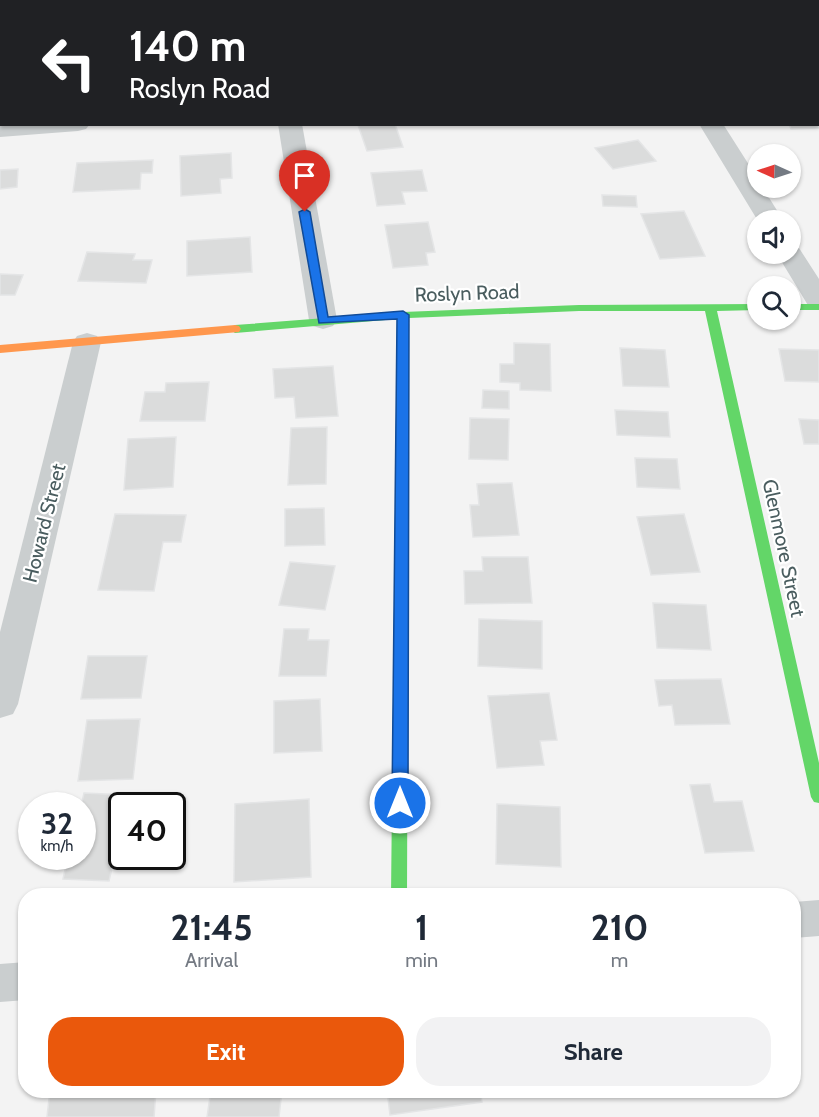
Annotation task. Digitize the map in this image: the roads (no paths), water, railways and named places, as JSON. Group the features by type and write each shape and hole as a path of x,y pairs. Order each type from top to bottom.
{"street":[{"path":"0,130 52,126"},
{"path":"290,126 323,321"},
{"path":"712,126 764,210"},
{"path":"796,264 819,301"},
{"name":"Glenmore Street","path":"710,307 819,797"},
{"name":"Roslyn Road","path":"0,349 403,315 579,308 747,307"},
{"path":"801,307 819,307"},
{"path":"399,888 403,315"},
{"name":"Howard Street","path":"0,704 87,342"},
{"path":"801,919 819,918"},
{"path":"0,983 18,982"}]}
